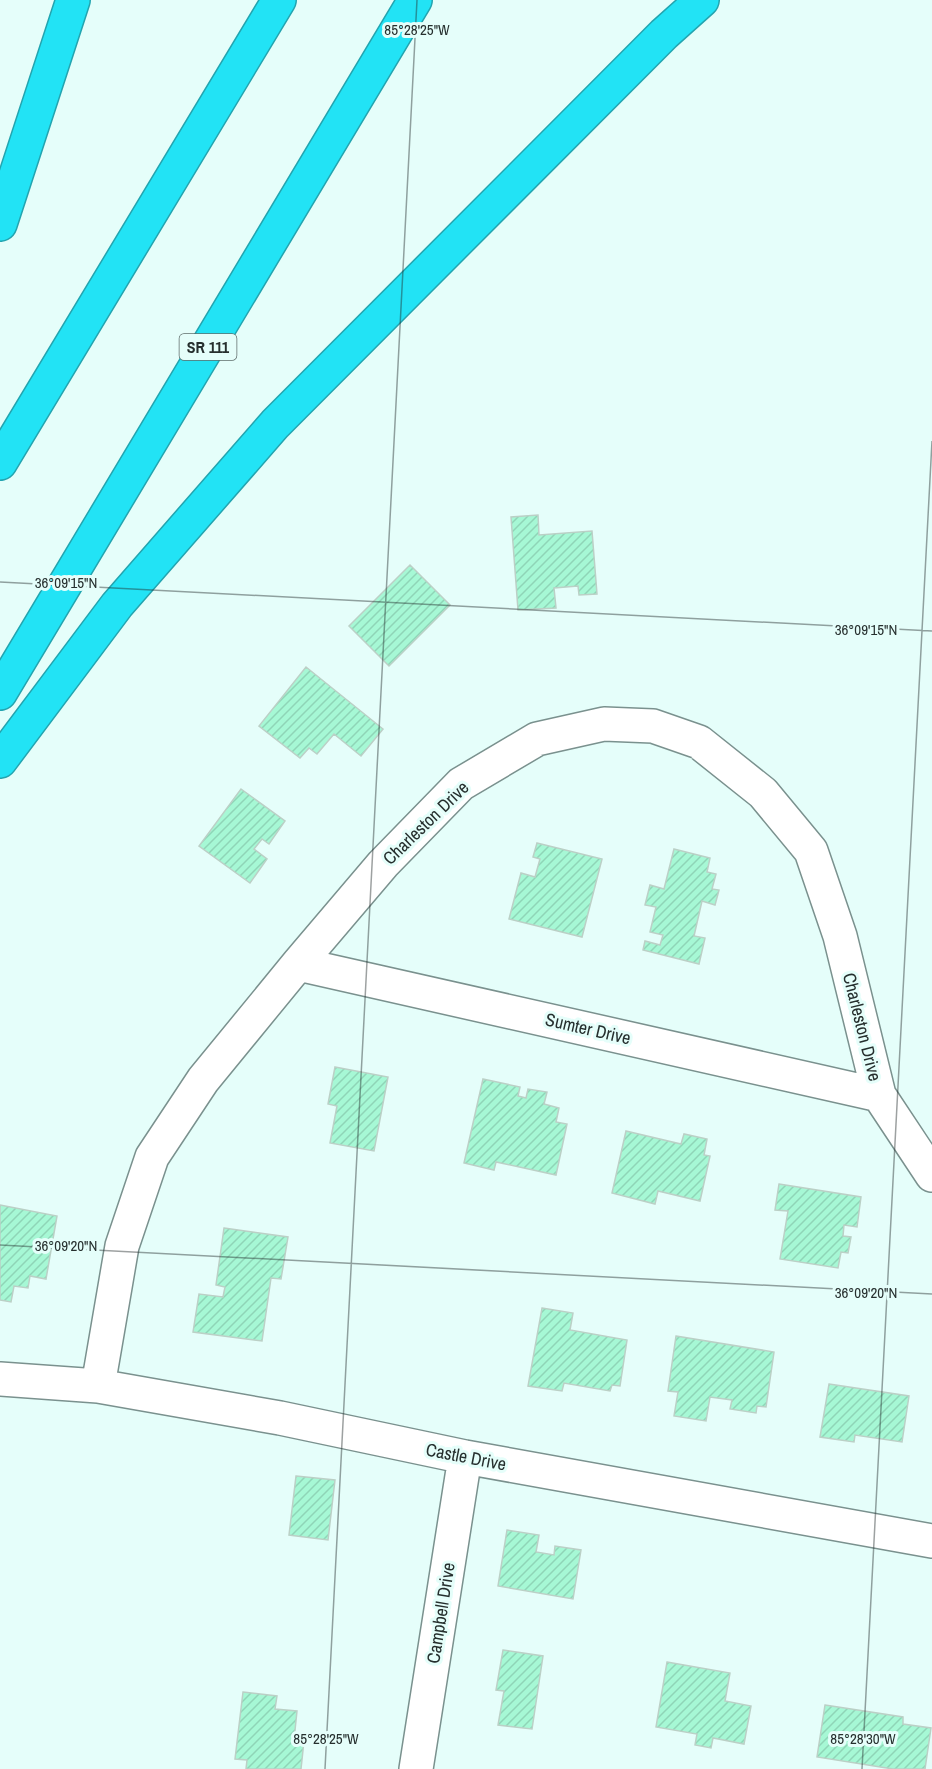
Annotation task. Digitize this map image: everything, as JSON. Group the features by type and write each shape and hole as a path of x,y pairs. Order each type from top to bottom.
{"highway":[{"path":"0,224 73,0"},
{"path":"0,463 279,0"},
{"name":"SR 111","path":"0,693 415,0"},
{"path":"0,761 117,605 275,424 664,34 702,0"}],"street":[{"name":"Charleston Drive","path":"98,1386 122,1246 152,1157 203,1080 383,864 461,784 537,739 604,724 653,726 699,742 763,793 812,851 840,936 879,1095 932,1175"},
{"name":"Sumter Drive","path":"298,964 879,1095"},
{"name":"Castle Drive","path":"0,1379 98,1386 280,1418 465,1457 932,1541"},
{"name":"Campbell Drive","path":"421,1768 465,1457"}],"building":[{"path":"538,515 539,535 592,531 597,594 579,595 578,586 554,588 556,608 518,610 511,517"},
{"path":"410,565 450,605 389,666 349,626"},
{"path":"306,667 383,729 361,756 334,734 317,754 309,748 300,758 259,726"},
{"path":"241,789 285,821 269,844 262,839 254,849 267,859 250,883 199,846"},
{"path":"537,843 602,859 582,937 509,919 521,873 535,877 540,859 533,857"},
{"path":"674,849 710,858 707,872 716,874 712,889 719,890 715,905 702,901 694,936 705,938 699,964 643,950 645,941 660,945 663,935 650,932 656,907 645,905 650,885 664,889"},
{"path":"335,1067 388,1077 374,1151 330,1143 337,1106 328,1104"},
{"path":"483,1079 520,1087 518,1096 526,1098 528,1089 547,1092 544,1104 559,1108 556,1122 567,1124 556,1175 496,1162 494,1170 464,1163"},
{"path":"626,1131 681,1144 684,1134 707,1139 704,1155 710,1156 700,1201 658,1191 655,1204 612,1193"},
{"path":"779,1184 861,1197 857,1227 844,1225 843,1236 851,1237 848,1253 841,1252 838,1268 780,1259 788,1211 775,1210"},
{"path":"0,1205 57,1216 46,1279 30,1276 28,1288 14,1286 11,1302 0,1300"},
{"path":"224,1228 288,1237 281,1279 271,1278 262,1341 193,1332 199,1294 223,1297 225,1287 216,1285"},
{"path":"542,1308 573,1313 570,1330 627,1340 620,1386 612,1385 610,1391 564,1383 562,1391 528,1386"},
{"path":"676,1336 774,1352 766,1407 757,1406 756,1413 730,1409 732,1400 710,1397 706,1421 674,1416 678,1392 668,1391"},
{"path":"829,1384 909,1396 902,1442 855,1435 854,1442 820,1437"},
{"path":"296,1476 335,1480 328,1540 289,1535"},
{"path":"507,1530 539,1535 536,1552 554,1555 555,1546 581,1550 573,1599 498,1586"},
{"path":"503,1650 543,1656 532,1729 498,1725 504,1691 496,1690"},
{"path":"667,1662 730,1673 725,1701 751,1706 744,1744 713,1738 711,1748 695,1745 697,1734 656,1727"},
{"path":"243,1692 277,1696 275,1709 297,1711 294,1740 304,1741 301,1769 246,1769 247,1760 235,1759"},
{"path":"825,1705 903,1717 903,1724 931,1728 925,1769 893,1769 817,1757"}]}
